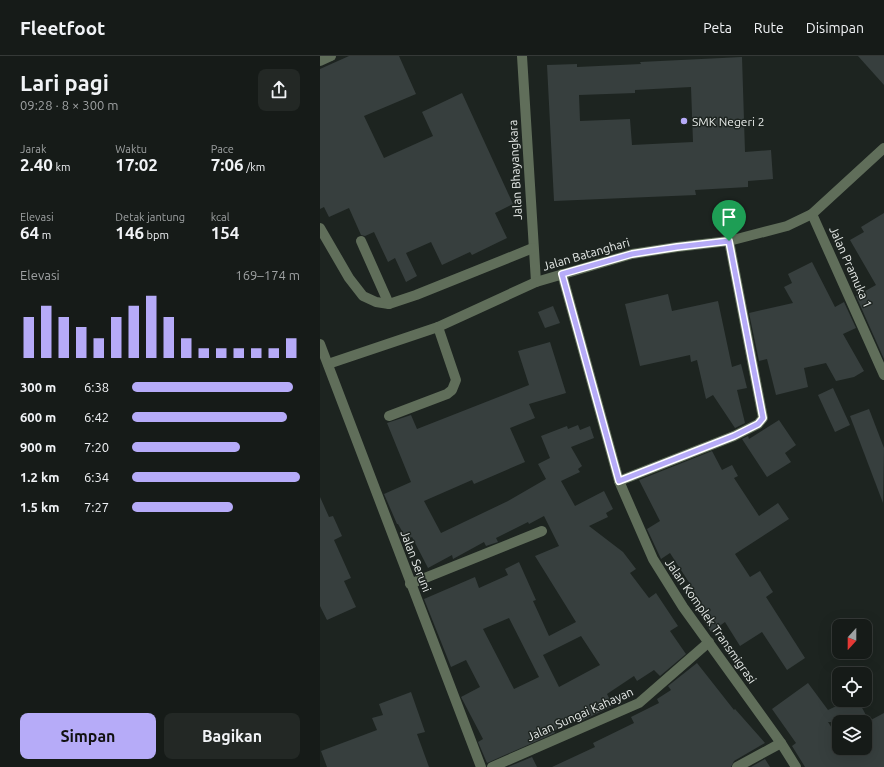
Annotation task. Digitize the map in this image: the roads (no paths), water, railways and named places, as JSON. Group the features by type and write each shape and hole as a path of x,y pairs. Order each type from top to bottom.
{"street":[{"path":"320,61 331,56"},
{"name":"Jalan Bhayangkara","path":"522,56 536,282"},
{"name":"Jalan Batanghari","path":"328,364 438,327 536,282 562,274 632,254 729,241 787,226 812,214 884,148"},
{"name":"Jalan Pramuka 1","path":"812,214 884,375"},
{"path":"320,228 349,278 362,296 376,302 389,304 416,295 533,248"},
{"path":"361,240 389,304"},
{"path":"619,481 734,436 758,424 763,418 729,241"},
{"name":"Jalan Komplek Transmigrasi","path":"562,274 619,481 653,559 683,607 781,743 796,767"},
{"path":"389,416 447,394 452,390 456,380 438,327"},
{"name":"Jalan Seruni","path":"320,344 410,584 481,767"},
{"path":"410,584 542,531"},
{"name":"Jalan Sungai Kahayan","path":"492,767 640,703 709,642"},
{"path":"737,767 781,743"}],"place":[{"name":"SMK Negeri 2","path":"684,121"}]}
